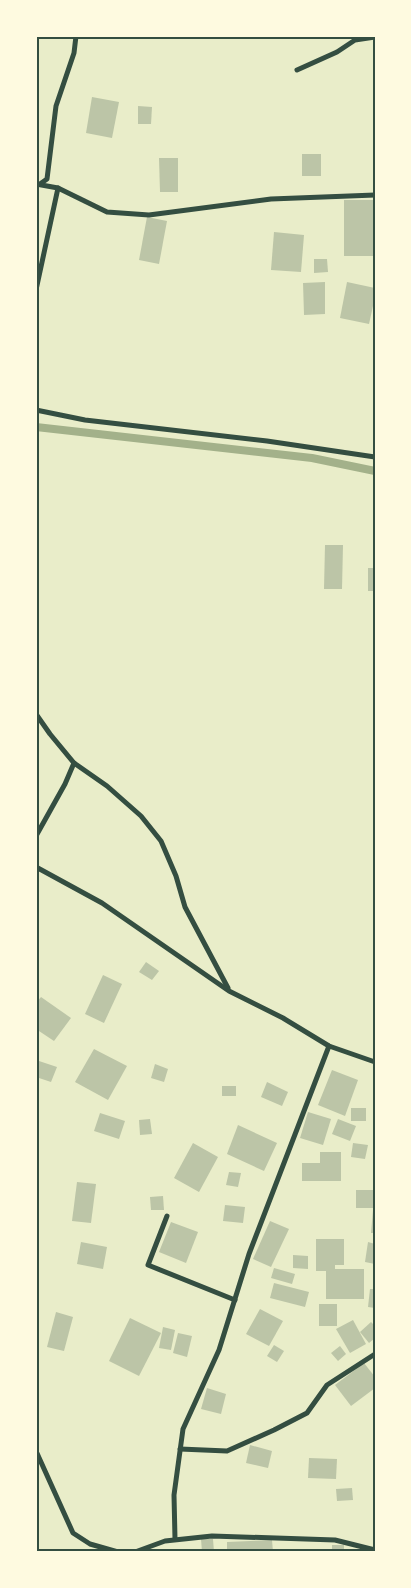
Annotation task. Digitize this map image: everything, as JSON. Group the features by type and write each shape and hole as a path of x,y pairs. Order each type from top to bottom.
{"street":[{"path":"38,184 47,179 56,106 74,53 76,36"},
{"path":"297,70 337,52 355,38 375,37"},
{"path":"38,184 58,188 108,212 149,215 271,199 375,195"},
{"path":"36,290 58,188"},
{"path":"36,255 43,255"},
{"path":"36,410 85,420 375,456"},
{"path":"36,714 74,763 107,786 141,816 161,841 176,876 185,907 229,991"},
{"path":"36,836 65,784 74,763"},
{"path":"36,867 102,904 229,991 283,1018 329,1046 375,1062"},
{"path":"175,1539 174,1495 183,1428 219,1350 249,1254 329,1046"},
{"path":"167,1216 148,1265 235,1300"},
{"path":"180,1449 227,1451 274,1430 307,1413 327,1385 375,1354"},
{"path":"36,1451 73,1533 90,1544 118,1552"},
{"path":"135,1552 165,1541 212,1536 335,1540 375,1550"}],"building":[{"path":"92,97 119,102 112,138 86,133"},
{"path":"138,106 152,107 151,124 138,124"},
{"path":"302,154 321,154 321,176 302,176"},
{"path":"159,158 178,158 178,192 160,192"},
{"path":"344,200 374,200 374,256 344,256"},
{"path":"147,217 167,221 159,264 139,260"},
{"path":"274,232 304,235 301,272 271,270"},
{"path":"314,259 327,259 328,272 314,273"},
{"path":"325,282 325,314 304,315 303,283"},
{"path":"347,282 375,288 369,324 340,318"},
{"path":"325,545 343,545 342,589 324,589"},
{"path":"368,568 375,568 375,591 368,591"},
{"path":"146,962 159,971 152,980 139,972"},
{"path":"103,975 122,984 104,1023 85,1014"},
{"path":"41,997 71,1018 54,1041 36,1029 36,1003"},
{"path":"94,1049 127,1066 108,1100 75,1082"},
{"path":"36,1060 57,1067 51,1082 36,1077"},
{"path":"155,1064 168,1069 164,1082 151,1078"},
{"path":"332,1070 358,1080 345,1116 318,1105"},
{"path":"267,1082 288,1092 282,1106 261,1097"},
{"path":"222,1086 236,1086 236,1096 222,1096"},
{"path":"351,1108 366,1108 366,1121 351,1121"},
{"path":"308,1112 331,1119 323,1145 300,1138"},
{"path":"100,1113 125,1121 119,1139 94,1131"},
{"path":"150,1119 152,1134 140,1135 139,1120"},
{"path":"338,1119 356,1126 350,1141 332,1134"},
{"path":"238,1125 277,1143 264,1171 227,1154"},
{"path":"193,1143 218,1157 199,1192 174,1178"},
{"path":"353,1143 368,1145 365,1159 351,1157"},
{"path":"320,1152 341,1152 341,1181 302,1181 302,1163 320,1163"},
{"path":"229,1172 241,1173 238,1187 226,1185"},
{"path":"77,1182 96,1184 91,1223 72,1221"},
{"path":"356,1190 375,1190 375,1208 356,1208"},
{"path":"163,1196 164,1210 151,1210 150,1197"},
{"path":"225,1205 245,1207 243,1223 223,1221"},
{"path":"373,1210 375,1211 375,1233 371,1233"},
{"path":"270,1221 289,1229 271,1267 253,1259"},
{"path":"171,1222 198,1232 186,1263 159,1252"},
{"path":"316,1239 344,1239 344,1265 335,1265 335,1269 364,1269 364,1299 326,1299 326,1271 316,1271"},
{"path":"81,1242 107,1247 103,1269 77,1264"},
{"path":"368,1242 375,1244 375,1264 365,1262"},
{"path":"293,1255 308,1256 308,1269 293,1268"},
{"path":"274,1268 295,1274 292,1284 271,1278"},
{"path":"274,1283 309,1292 305,1307 270,1298"},
{"path":"370,1289 375,1289 375,1308 368,1307"},
{"path":"319,1304 337,1304 337,1326 319,1326"},
{"path":"260,1309 283,1321 269,1346 246,1334"},
{"path":"56,1312 73,1317 64,1351 47,1347"},
{"path":"130,1318 161,1333 139,1376 109,1361"},
{"path":"353,1320 366,1344 350,1353 336,1329"},
{"path":"371,1322 375,1326 375,1338 369,1343 360,1332"},
{"path":"163,1327 175,1330 171,1350 159,1348"},
{"path":"178,1333 192,1336 187,1357 173,1353"},
{"path":"274,1345 284,1351 277,1362 267,1356"},
{"path":"340,1346 346,1354 338,1361 331,1353"},
{"path":"364,1363 375,1377 375,1388 351,1406 335,1385"},
{"path":"207,1388 226,1394 221,1414 201,1409"},
{"path":"250,1445 272,1451 268,1468 246,1463"},
{"path":"309,1458 337,1459 336,1479 308,1478"},
{"path":"352,1488 353,1500 337,1501 336,1489"},
{"path":"201,1539 213,1539 214,1552 202,1552"},
{"path":"272,1540 273,1552 227,1552 227,1542"},
{"path":"332,1545 344,1545 344,1552 332,1552"}],"waterway":[{"path":"36,427 312,458 375,471"}]}
